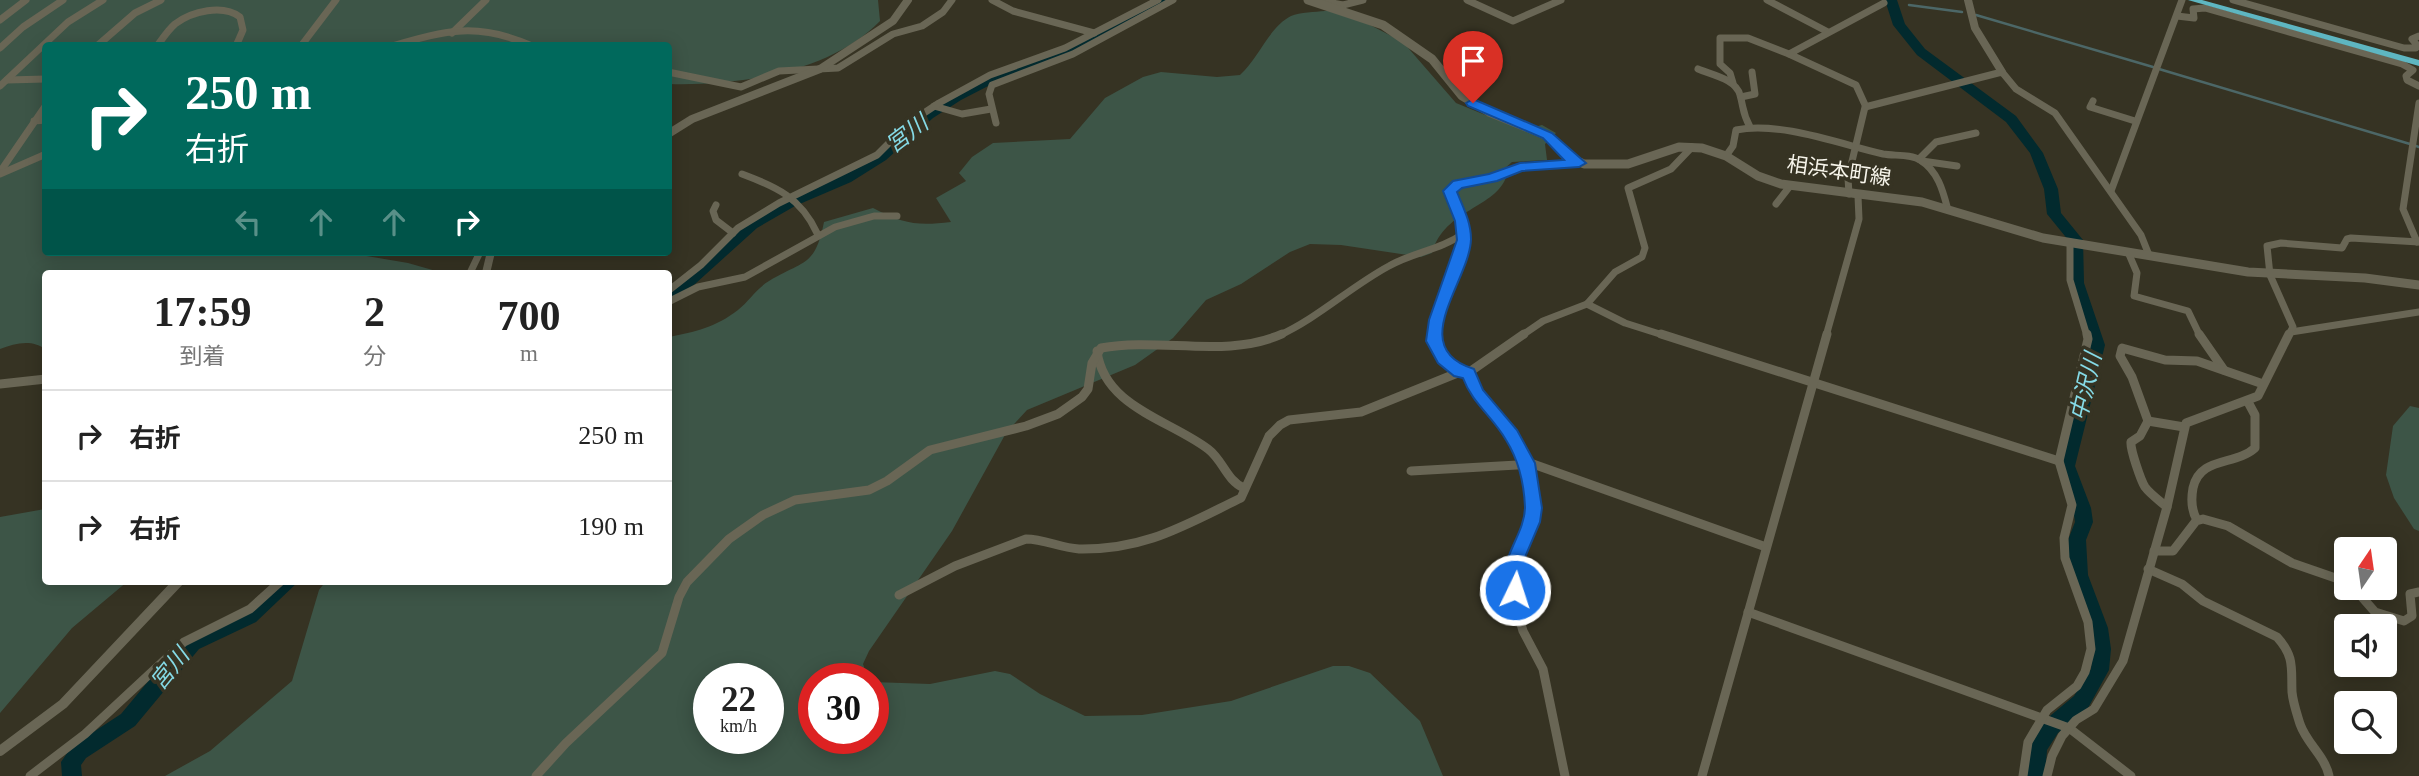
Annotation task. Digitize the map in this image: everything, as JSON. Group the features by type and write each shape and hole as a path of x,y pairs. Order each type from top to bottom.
{"highway":[{"path":"2192,0 2419,63"},
{"path":"2212,0 2419,58"}],"main road":[{"path":"1308,0 1383,25 1432,59 1462,96 1489,111 1548,136 1579,163"},
{"name":"相浜本町線","path":"1579,163 1605,166 1628,164 1675,149 1707,149 1726,156 1758,176 1790,186 1914,201 2025,234 2075,244 2270,274 2365,278 2419,285"}],"street":[{"path":"0,20 26,0"},
{"path":"0,48 23,27 63,0"},
{"path":"47,42 68,22 103,0"},
{"path":"102,42 135,13 161,0"},
{"path":"305,42 321,13 336,0"},
{"path":"452,33 486,0"},
{"path":"672,132 692,119 820,69 893,20 908,0"},
{"path":"672,73 741,88 779,71 838,68 893,34 922,26 943,12 952,0"},
{"path":"992,0 1013,11 1101,33"},
{"path":"994,78 1058,60 1158,0"},
{"path":"672,288 701,265 733,233 765,211 795,199 877,155 909,122 994,78 1173,0"},
{"path":"1318,0 1343,5 1363,0"},
{"path":"1467,0 1513,21 1561,0"},
{"path":"1767,0 1828,32"},
{"path":"1968,0 1975,29 2002,72 2016,89 2055,113 2141,235 2149,255"},
{"path":"2111,191 2182,0"},
{"path":"2233,0 2404,48 2416,48 2412,37 2419,36"},
{"path":"1789,54 1884,3"},
{"path":"160,42 172,26 181,20 204,11 224,8 236,11 241,17 242,35 238,42"},
{"path":"2177,16 2194,18 2193,9 2205,8 2402,64 2413,70 2406,76 2407,80 2419,86"},
{"path":"405,42 428,35 492,31 521,42"},
{"path":"1750,127 1741,111 1741,97 1732,83 1730,73 1720,64 1720,38 1748,38 1856,85 1860,90 1861,103 1866,107"},
{"path":"2,84 42,46"},
{"path":"1698,69 1732,83"},
{"path":"1741,97 1755,94 1752,72"},
{"path":"1866,107 2002,72"},
{"path":"994,78 990,89 991,108 996,123"},
{"path":"2,84 42,79"},
{"path":"2093,101 2090,107 2136,121"},
{"path":"2047,776 2052,754 2066,727 2094,709 2120,668 2167,507 2184,427 2193,418 2248,402 2258,396 2291,332 2293,327 2265,257 2267,246 2281,243 2342,248 2347,239 2351,238 2418,242 2403,209 2419,103"},
{"path":"1702,776 1859,219 1848,178 1866,107"},
{"path":"937,108 976,113 991,108"},
{"path":"0,173 42,110"},
{"path":"34,121 42,120"},
{"path":"1726,156 1733,146 1736,130 1750,127 1828,138 1884,154 1957,166"},
{"path":"1920,160 1929,147 1944,138 1976,133"},
{"path":"900,595 955,566 1026,539 1038,539 1076,549 1143,543 1241,498 1269,436 1289,420 1361,411 1464,372 1543,321 1587,304 1611,276 1639,260 1644,252 1628,188 1671,169 1692,147"},
{"path":"0,173 42,156"},
{"path":"1920,160 1940,181 1948,210"},
{"path":"1565,776 1543,669 1523,631 1517,610 1514,562 1531,522 1533,508 1526,463 1511,434 1476,393 1464,372 1439,354 1434,333 1464,246 1462,221 1450,193 1453,187 1492,178 1520,167 1579,163"},
{"path":"742,174 784,189 807,214 817,233"},
{"path":"1776,204 1790,186"},
{"path":"716,205 713,211 716,219 733,233"},
{"path":"672,300 689,289 751,275 817,233 867,216 897,216"},
{"path":"537,776 558,749 663,653 680,597 689,579 743,529 778,507 796,499 871,490 921,452 1006,431 1058,413 1088,391 1092,383 1091,362 1101,348 1131,342 1251,344 1270,340 1389,265 1447,244 1464,233"},
{"path":"2023,776 2028,742 2046,720 2047,710 2077,686 2085,672 2091,649 2088,622 2065,558 2064,538 2070,525 2072,505 2059,461 2088,339 2070,280 2075,244"},
{"path":"2128,252 2137,273 2134,296 2188,311 2198,333 2225,371"},
{"path":"1587,304 1625,323 2059,461"},
{"path":"2291,332 2419,312"},
{"path":"2167,507 2144,486 2130,449 2131,442 2140,436 2148,421 2132,377 2120,356 2122,348 2165,360 2193,360 2263,384"},
{"path":"1097,351 1112,387 1126,402 1210,450 1229,480 1244,488"},
{"path":"0,384 42,379"},
{"path":"2197,520 2194,515 2192,490 2203,469 2217,461 2245,456 2255,448 2255,415 2248,402"},
{"path":"2148,421 2184,427"},
{"path":"1411,471 1526,463 1766,547"},
{"path":"2154,551 2173,551 2197,520"},
{"path":"2197,520 2209,520 2228,526 2292,563 2334,578"},
{"path":"2148,569 2182,584 2203,601 2277,637 2286,646 2293,664 2292,695 2301,727 2327,766 2329,776"},
{"path":"0,751 33,729 62,704 175,585"},
{"path":"30,776 85,734 184,642 250,609 277,585"},
{"path":"2364,600 2375,612 2404,621 2412,617 2410,594 2419,592"},
{"path":"1748,612 2066,727 2131,776"}],"green space":[{"path":"0,0 878,0 880,21 859,39 836,53 781,73 752,79 696,84 672,84 672,42 42,42 42,256 367,256 432,270 42,270 42,347 23,343 0,349"},
{"path":"1343,11 1403,42 1456,103 1522,130 1542,125 1556,133 1545,144 1547,160 1512,162 1503,170 1507,175 1501,186 1448,227 1432,253 1421,257 1341,245 1310,244 1290,252 1241,284 1206,300 1173,338 1135,365 1027,410 1006,433 952,531 863,663 798,663 798,754 889,754 889,683 930,684 995,671 1010,674 1040,694 1085,716 1142,715 1231,701 1333,666 1349,666 1370,673 1420,721 1443,776 165,776 210,751 292,681 319,590 323,585 672,585 672,336 722,321 765,284 806,260 817,247 824,222 873,208 911,223 951,222 936,198 966,181 959,173 972,157 993,143 1070,139 1105,98 1143,77 1161,72 1217,77 1240,75 1276,27 1295,15"},
{"path":"2410,406 2419,408 2419,531 2414,529 2394,498 2386,475 2393,426"},
{"path":"42,510 42,585 123,585 72,628 0,713 0,517"}],"waterway":[{"name":"宮川","path":"672,294 752,225 790,203 846,179 881,157 928,115 957,97 988,81 1076,47 1165,0"},
{"name":"中沢川","path":"1891,0 1899,25 1921,52 2011,119 2036,153 2051,189 2054,214 2076,240 2077,283 2097,345 2067,466 2082,508 2084,522 2077,540 2079,575 2099,628 2102,649 2100,670 2081,702 2051,727 2037,748 2035,776"},
{"name":"中沢川","path":"1891,2 1895,3"},
{"path":"1909,5 1962,12"},
{"path":"1976,15 2153,67"},
{"path":"2159,69 2410,144"},
{"name":"宮川","path":"72,776 71,762 79,752 128,720 192,643 250,617 286,585"}],"route":[{"path":"1473,103 1548,136 1579,163 1520,167 1492,178 1458,184 1450,191 1462,221 1464,246 1437,320 1434,341 1443,359 1460,372 1468,373 1476,393 1511,434 1526,463 1533,508 1528,531 1514,562 1515,590"}]}
